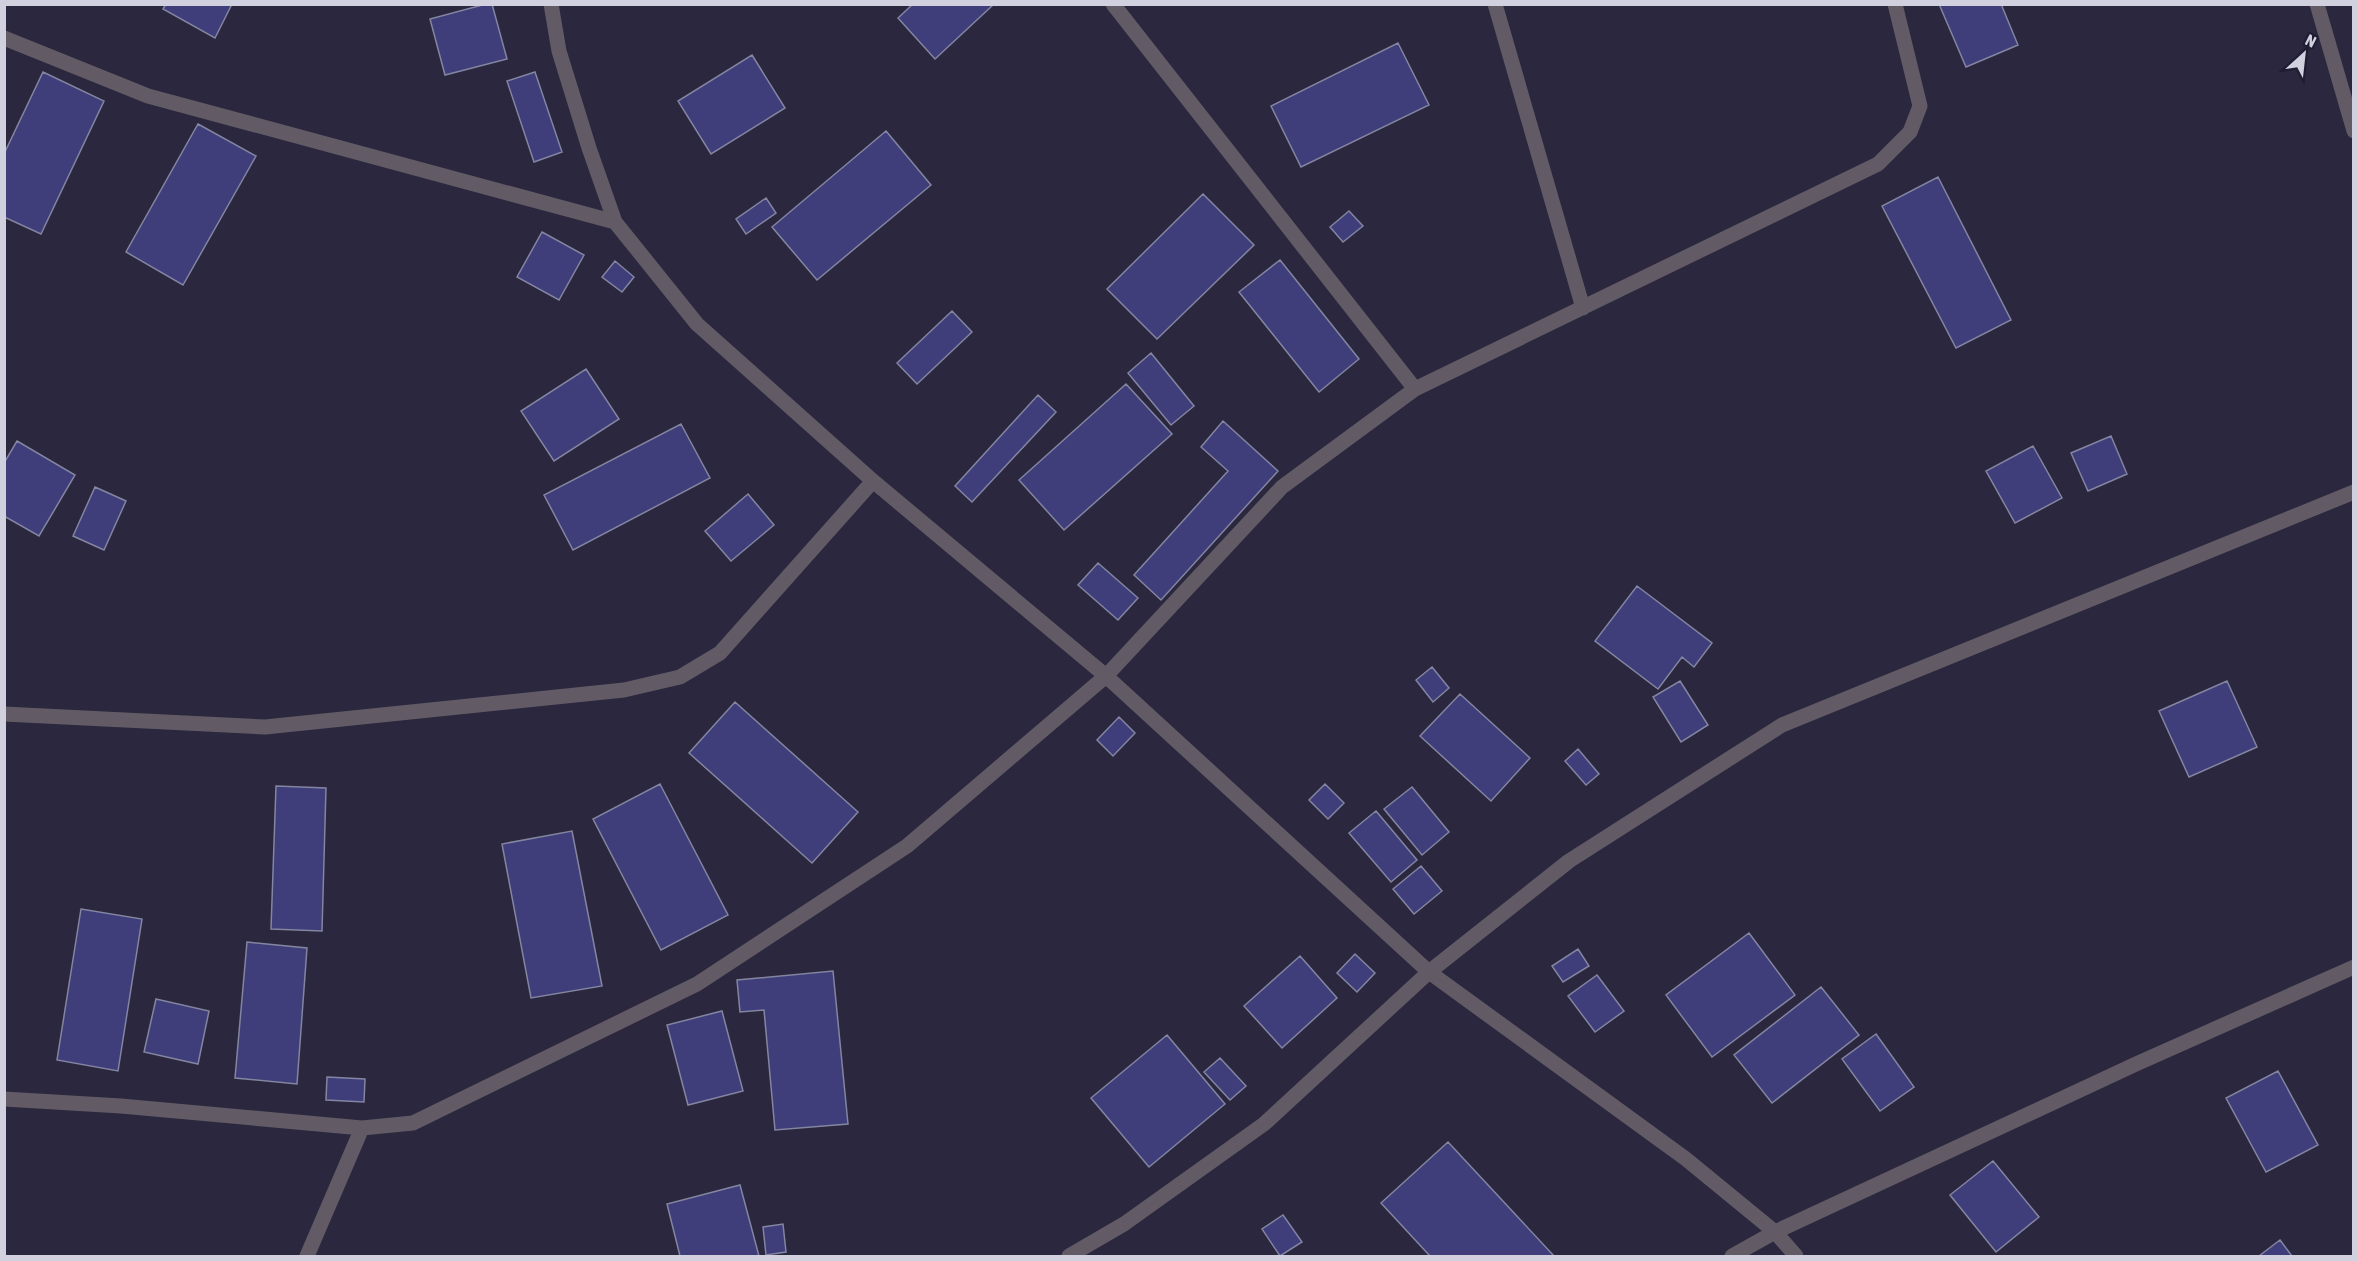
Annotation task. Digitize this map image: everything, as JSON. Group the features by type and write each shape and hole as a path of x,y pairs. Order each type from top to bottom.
{"street":[{"path":"551,4 559,51 615,222 697,324 873,481 1106,676 1429,972 1686,1159 1775,1232 1796,1257"},
{"path":"1113,4 1415,389"},
{"path":"1495,4 1583,308"},
{"path":"4,1099 133,1107 362,1128 413,1123 697,984 907,846 1106,676 1282,486 1415,389 1878,164 1910,132 1920,106 1895,4"},
{"path":"2317,4 2354,131"},
{"path":"4,38 148,96 615,222"},
{"path":"4,714 265,727 624,690 680,677 720,652 873,481"},
{"path":"1069,1257 1124,1224 1264,1124 1429,972 1569,861 1782,725 2354,492"},
{"path":"1732,1257 1775,1232 2136,1064 2354,967"},
{"path":"307,1257 362,1128"}],"building":[{"path":"166,4 232,4 215,38 163,9"},
{"path":"492,4 507,59 445,75 430,19"},
{"path":"913,4 994,4 935,59 898,18"},
{"path":"1939,4 2001,4 2018,45 1966,67"},
{"path":"1398,43 1429,105 1301,167 1271,106"},
{"path":"752,55 785,108 711,154 678,101"},
{"path":"43,72 104,101 41,234 4,217 4,154"},
{"path":"535,72 562,152 534,162 507,81"},
{"path":"198,124 256,156 183,285 126,252"},
{"path":"886,131 931,185 817,280 772,227"},
{"path":"1938,177 2011,320 1956,348 1882,206"},
{"path":"1203,194 1254,245 1157,339 1107,289"},
{"path":"766,198 776,213 746,234 736,219"},
{"path":"1349,211 1363,226 1343,242 1330,227"},
{"path":"542,232 584,255 559,300 517,277"},
{"path":"1280,260 1359,359 1319,392 1239,292"},
{"path":"615,261 634,277 622,292 602,277"},
{"path":"952,311 972,332 917,384 897,363"},
{"path":"1151,353 1194,406 1171,425 1128,373"},
{"path":"586,369 619,419 554,461 521,411"},
{"path":"1126,384 1172,434 1064,530 1019,480"},
{"path":"1038,395 1056,412 972,502 955,486"},
{"path":"1223,421 1278,471 1161,600 1134,575 1228,471 1201,447"},
{"path":"681,424 710,478 573,550 544,495"},
{"path":"2111,436 2127,474 2088,491 2071,453"},
{"path":"17,441 75,475 39,536 4,516 4,463"},
{"path":"2033,446 2062,498 2015,523 1986,471"},
{"path":"95,487 126,501 104,550 73,536"},
{"path":"748,494 774,525 731,561 705,531"},
{"path":"1098,563 1138,598 1118,620 1078,585"},
{"path":"1637,586 1712,643 1694,667 1682,657 1658,689 1595,641"},
{"path":"1432,667 1449,688 1433,702 1416,680"},
{"path":"1680,681 1708,725 1681,742 1653,697"},
{"path":"2227,681 2257,747 2189,777 2159,711"},
{"path":"1460,694 1530,758 1491,801 1420,736"},
{"path":"735,702 858,812 812,863 689,753"},
{"path":"1119,717 1135,733 1113,756 1097,740"},
{"path":"1578,749 1599,774 1586,785 1565,761"},
{"path":"660,784 728,915 661,950 593,819"},
{"path":"1325,784 1344,803 1328,819 1309,800"},
{"path":"276,786 326,788 322,931 271,929"},
{"path":"1412,787 1449,832 1422,855 1384,809"},
{"path":"1376,811 1417,860 1391,882 1349,833"},
{"path":"572,831 602,986 531,998 502,844"},
{"path":"1421,866 1442,891 1414,914 1393,889"},
{"path":"81,909 142,919 118,1071 57,1060"},
{"path":"1749,933 1795,995 1712,1057 1666,995"},
{"path":"247,942 307,948 297,1084 235,1078"},
{"path":"1578,949 1589,966 1563,982 1552,966"},
{"path":"1355,954 1375,973 1357,992 1337,973"},
{"path":"1300,956 1337,998 1282,1048 1244,1006"},
{"path":"833,971 848,1124 775,1130 764,1010 740,1012 737,980"},
{"path":"1597,975 1624,1011 1595,1032 1568,996"},
{"path":"1821,987 1859,1035 1772,1103 1734,1055"},
{"path":"156,999 209,1011 198,1064 144,1052"},
{"path":"722,1011 743,1091 688,1105 667,1025"},
{"path":"1876,1034 1914,1087 1880,1111 1842,1059"},
{"path":"1167,1035 1225,1104 1149,1167 1091,1098"},
{"path":"1220,1058 1246,1086 1230,1100 1204,1072"},
{"path":"2278,1071 2318,1145 2266,1172 2226,1098"},
{"path":"327,1077 365,1079 364,1102 326,1100"},
{"path":"1448,1142 1554,1256 1430,1256 1381,1203"},
{"path":"1993,1161 2039,1217 1996,1252 1950,1195"},
{"path":"740,1185 759,1256 680,1256 667,1204"},
{"path":"1283,1215 1302,1242 1280,1256 1262,1229"},
{"path":"783,1224 786,1252 766,1255 763,1227"},
{"path":"2280,1240 2292,1256 2259,1256"}]}
